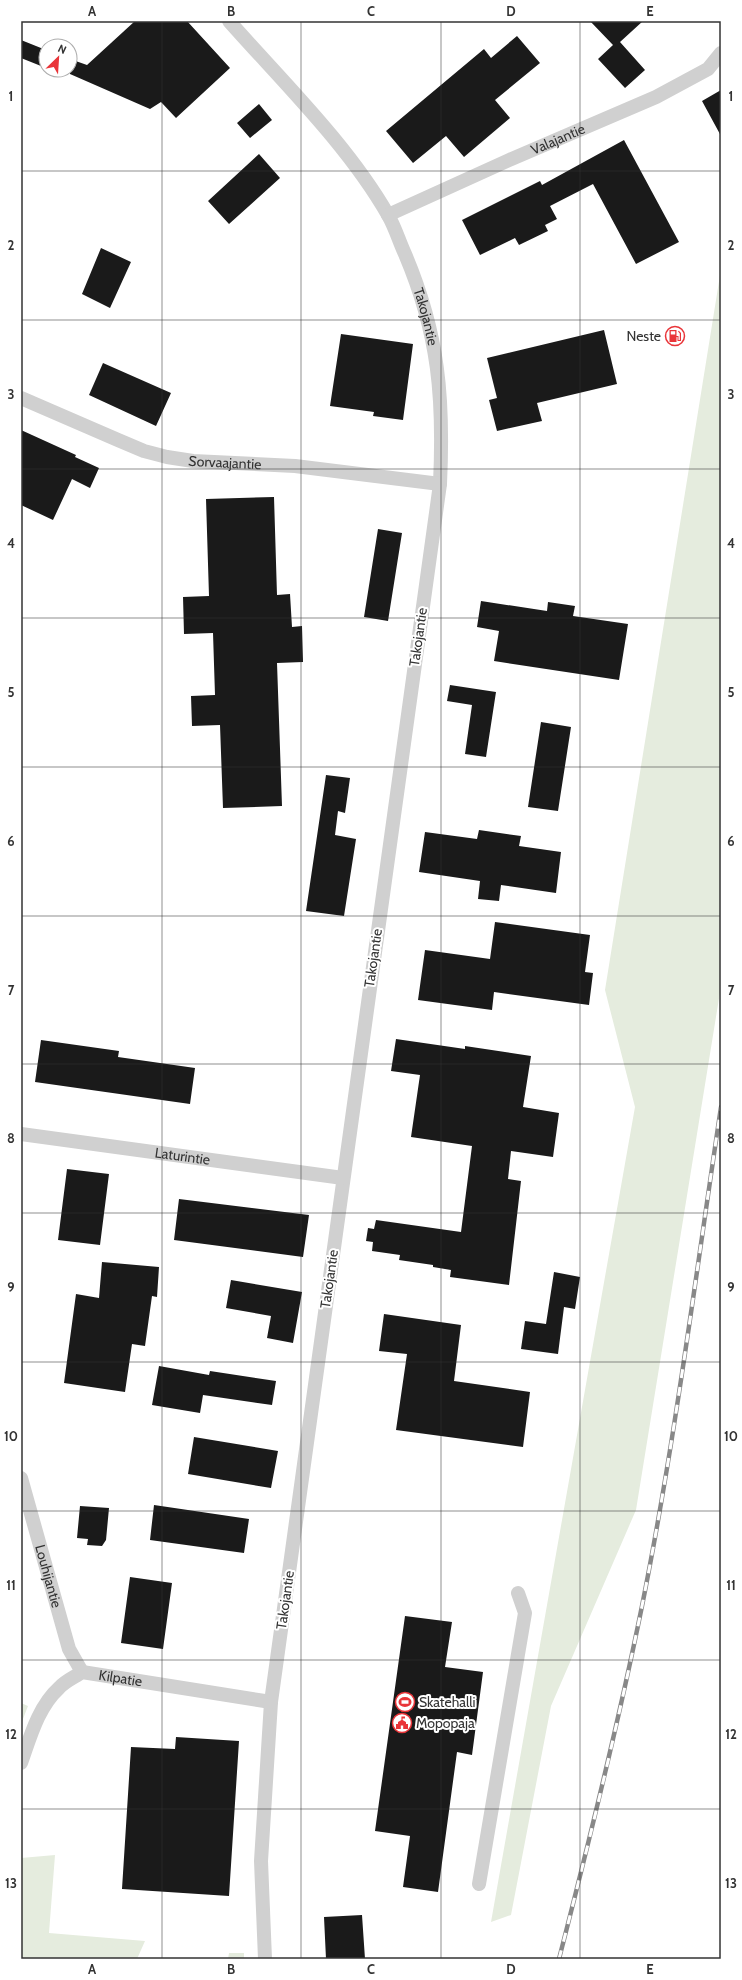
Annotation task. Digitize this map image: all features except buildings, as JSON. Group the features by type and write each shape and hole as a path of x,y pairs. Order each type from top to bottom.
{"street":[{"name":"Takojantie","path":"228,21 343,148 388,215 416,281 432,333 439,376 443,432 440,484 271,1702 261,1861 265,1959"},
{"name":"Valajantie","path":"388,215 507,161 656,97 708,69 721,53"},
{"name":"Sorvaajantie","path":"21,398 144,451 167,457 193,461 294,466 440,484"},
{"name":"Laturintie","path":"21,1134 343,1178"},
{"name":"Louhijantie","path":"21,1478 69,1649 82,1672"},
{"path":"479,1884 525,1613 518,1593"},
{"name":"Kilpatie","path":"21,1763 36,1722 47,1702 59,1688 82,1672 271,1702"}],"shaded area":[{"path":"721,269 721,986 636,1510 551,1706 511,1915 491,1922 635,1107 605,990"},
{"path":"21,1703 28,1706 21,1724"},
{"path":"55,1855 49,1933 145,1941 137,1959 21,1959 21,1858"},
{"path":"229,1953 244,1953 244,1959 228,1959"}],"railway":[{"path":"559,1959 613,1739 633,1651 654,1544 675,1419 721,1107"}],"place":[{"name":"Neste","path":"675,336"},
{"name":"Skatehalli","path":"405,1702"},
{"name":"Mopopaja","path":"402,1723"}]}
